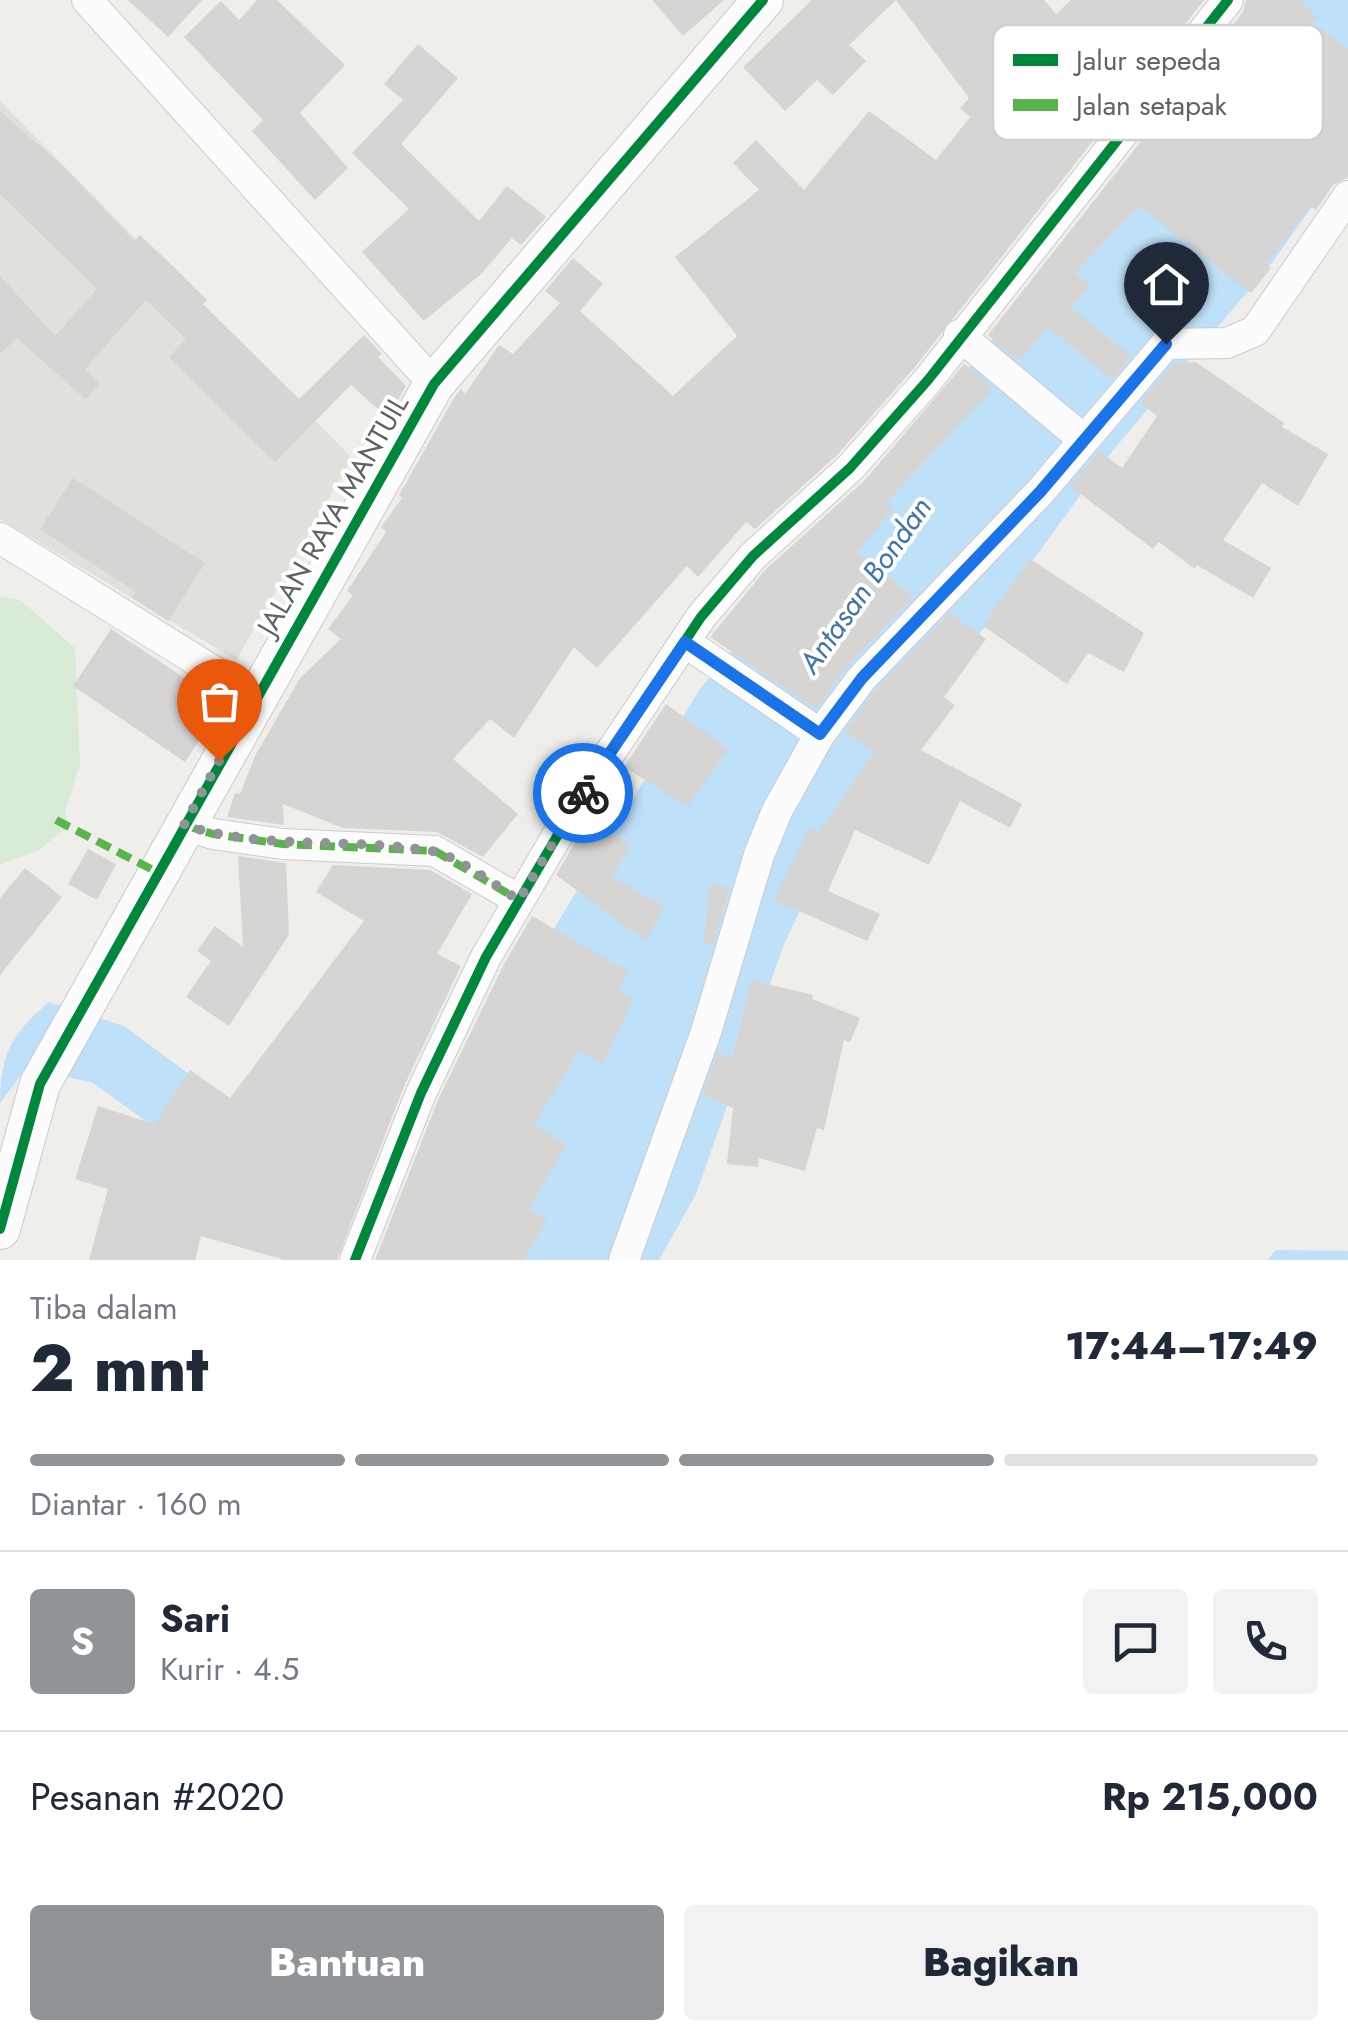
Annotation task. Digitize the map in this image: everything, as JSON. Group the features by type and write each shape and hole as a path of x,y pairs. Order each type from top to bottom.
{"street":[{"path":"87,0 434,384"},
{"name":"JALAN RAYA MANTUIL","path":"0,1229 40,1084 254,697 434,384 763,0"},
{"path":"1208,25 1228,0"},
{"path":"354,1260 421,1094 486,956 576,804 685,642 753,556 850,468 928,380 1116,140"},
{"path":"624,1260 706,1032 759,854 820,734 862,678 1040,492 1166,344 1227,343 1255,331 1348,196"},
{"path":"960,335 1083,439"},
{"path":"0,538 254,697"},
{"path":"685,642 820,734"},
{"path":"184,825 212,834 283,844 435,851 519,900"}],"shaded area":[{"path":"0,101 352,458 236,660 0,519"}],"green space":[{"path":"0,596 20,600 75,648 80,764 65,812 69,826 39,850 0,865"}],"water":[{"name":"Antasan Bondan","path":"1267,0 1348,0 1348,156 1271,264 1114,449 845,818 784,944 696,1194 659,1260 393,1260 459,1084 700,689 1154,140 1323,140 1323,25 1247,25"},
{"path":"49,1002 124,1026 235,1108 292,1138 320,1161 331,1205 319,1260 282,1260 298,1213 288,1174 157,1129 93,1083 27,1067 0,1103 2,1071 11,1046 26,1024"},
{"path":"1276,1250 1348,1251 1348,1260 1267,1260"}],"building":[{"path":"128,0 202,0 168,37"},
{"path":"257,0 277,0 345,65 300,113 348,168 315,200 252,131 263,120 184,37 221,1 239,20"},
{"path":"652,0 724,0 683,36"},
{"path":"812,0 896,0 849,45 866,61 833,95 817,80 785,111 743,67"},
{"path":"896,0 1044,0 1056,14 1071,0 1204,0 1184,25 993,25 993,140 1094,140 914,368 837,455 755,529 746,522 698,577 687,566 597,668 574,647 514,738 490,719 453,759 518,814 483,857 437,832 343,828 283,804 284,825 227,817 235,793 240,794 255,756 300,678 341,639 328,629 353,595 347,591 386,532 381,527 402,498 399,495 454,398 461,389 465,394 499,345 513,354 560,303 545,291 573,258 603,284 580,311 673,396 737,336 675,257 759,190 733,163 756,140 804,190 869,111 936,160 970,117 960,108 969,98"},
{"path":"1246,0 1300,0 1317,17 1312,23 1315,25 1233,25"},
{"path":"1323,31 1348,49 1348,177 1333,185 1316,210 1310,206 1266,264 1271,268 1251,293 1139,206 1075,273 1090,285 1071,308 1131,356 1112,379 1048,327 1022,359 988,335 1142,140 1323,140"},
{"path":"418,44 458,78 401,144 479,221 507,186 546,217 521,245 512,238 481,274 424,321 362,252 409,209 352,153 403,100 384,84"},
{"path":"0,111 66,169 134,241 140,235 178,271 207,300 203,304 299,399 364,335 382,354 378,357 406,386 388,418 351,385 275,462 169,357 186,339 146,300 85,369 99,384 85,399 17,338 0,354 0,276 55,336 97,289 0,194"},
{"path":"1196,362 1284,423 1282,427 1328,454 1298,506 1262,483 1223,540 1271,568 1253,598 1197,565 1195,569 1159,542 1153,549 1070,486 1099,451 1122,468 1157,416 1140,403 1175,363"},
{"path":"964,364 993,388 885,504 892,510 857,552 913,597 848,665 816,708 710,637 766,569 864,481"},
{"path":"73,478 205,563 168,621 132,598 136,592 40,529"},
{"path":"1030,559 1144,633 1124,672 1088,653 1067,684 983,626"},
{"path":"950,613 986,639 944,697 955,705 921,750 1022,804 1010,828 960,801 929,865 855,830 828,891 880,914 867,941 774,900 810,828 819,833 874,752 845,732 876,690"},
{"path":"111,629 223,704 185,762 73,686"},
{"path":"666,704 728,749 688,806 624,767"},
{"path":"588,820 631,844 612,877 664,906 646,941 556,875"},
{"path":"88,849 116,864 97,900 68,884"},
{"path":"238,856 286,863 289,935 229,1026 186,997 211,961 197,951 215,926 243,947"},
{"path":"333,865 430,870 472,894 437,954 461,966 404,1086 337,1260 285,1260 201,1236 195,1260 89,1260 108,1189 75,1179 98,1106 154,1124 190,1070 230,1098 364,921 316,892"},
{"path":"25,868 62,897 0,975 0,898"},
{"path":"710,885 730,887 713,944 703,943"},
{"path":"532,916 629,972 618,992 633,998 603,1064 579,1051 533,1125 566,1144 529,1209 547,1219 524,1260 375,1260 438,1100 503,966"},
{"path":"751,980 813,995 812,999 860,1018 850,1042 844,1040 824,1130 817,1128 805,1171 759,1158 758,1167 727,1164 733,1108 703,1095 718,1053 732,1059"}],"marked path":[{"path":"56,820 157,872"},
{"path":"184,825 213,834 283,844 435,851 519,900"}],"cycle path":[{"path":"0,1229 40,1084 434,384 763,0"},
{"path":"1208,25 1228,0"},
{"path":"355,1260 421,1093 486,957 576,804 701,617 753,556 850,468 928,380 1117,140"}],"way so far":[{"path":"219,761 184,825 212,834 283,844 435,851 519,900 583,793"}],"route":[{"path":"583,793 685,642 820,734 862,678 1040,492 1166,344"}]}
